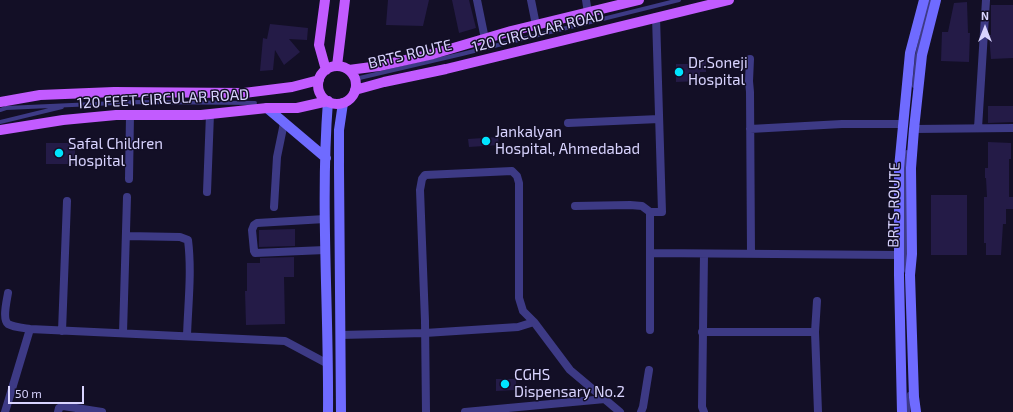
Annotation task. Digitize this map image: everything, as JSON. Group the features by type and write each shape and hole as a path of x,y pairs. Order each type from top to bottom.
{"main road":[{"path":"325,0 319,45 326,70"},
{"path":"337,66 345,0"},
{"name":"120 CIRCULAR ROAD","path":"349,70 379,66 433,54 536,25 639,0"},
{"name":"120 CIRCULAR ROAD","path":"356,90 384,82 446,69 729,0"},
{"path":"902,412 899,168 910,53 924,0"},
{"path":"916,412 914,398 910,275 912,254 911,168 922,55 936,0"},
{"path":"337,66 349,70 355,79 356,90 348,100 343,103 333,103 323,98 320,92 319,80 326,70 337,66"},
{"name":"120 FEET CIRCULAR ROAD","path":"0,102 48,94 114,92 244,93 292,87 319,80"},
{"path":"328,101 324,219 328,412"},
{"name":"120 FEET CIRCULAR ROAD","path":"0,130 63,120 116,114 210,114 267,108 297,108 328,101"},
{"path":"341,412 339,130 343,103"},
{"path":"267,108 326,158"}],"street":[{"path":"477,0 485,39"},
{"path":"531,0 536,25"},
{"path":"586,0 588,13"},
{"path":"978,128 986,0"},
{"path":"575,206 630,205 642,206 650,212 662,212 656,17"},
{"path":"750,59 748,81 750,92 751,254"},
{"path":"129,179 130,114"},
{"path":"208,192 210,114"},
{"path":"568,123 659,119"},
{"path":"274,206 277,157 284,123"},
{"path":"750,129 842,124 903,124"},
{"path":"914,128 1013,128"},
{"path":"426,412 420,190 422,179 425,176 512,171 517,176 519,183 519,298 523,311 534,322 570,370 620,412"},
{"path":"123,333 127,197"},
{"path":"62,331 67,201"},
{"path":"650,212 650,330"},
{"path":"324,219 258,223 254,225 252,230 255,253 325,250"},
{"path":"126,236 180,237 188,240 190,273 187,336"},
{"path":"650,253 899,255"},
{"path":"704,254 702,332 702,407 704,412"},
{"path":"8,293 5,314 6,321 9,324 30,329 285,341 328,364"},
{"path":"817,301 815,332 818,412"},
{"path":"340,335 425,334 518,327 534,322"},
{"path":"5,412 30,329"},
{"path":"702,332 815,332"},
{"path":"641,412 649,370"},
{"path":"466,412 605,400"},
{"path":"58,412 59,408 63,406 102,412"}],"lane":[{"name":"BRTS ROUTE","path":"355,79 679,0"},
{"name":"BRTS ROUTE","path":"908,412 910,392 906,293 905,175 917,55 930,0"},
{"path":"0,110 6,108 74,104 138,102 255,103"},
{"path":"0,122 74,104"}],"building":[{"path":"388,0 429,0 423,26 386,25"},
{"path":"452,0 469,0 476,28 459,33"},
{"path":"967,2 968,33 970,33 969,62 941,61 942,32 948,32 954,3"},
{"path":"991,5 1013,5 1013,58 991,59 989,35 991,35"},
{"path":"270,24 308,28 307,40 289,39 300,52 284,65 275,50 273,70 260,71 263,38 267,39"},
{"path":"695,60 706,60 706,72 700,72 700,81 676,82 676,64 695,64"},
{"path":"988,106 1013,106 1013,122 988,123"},
{"path":"498,137 499,145 469,147 468,139"},
{"path":"988,142 1011,143 1011,159 1009,159 1009,197 1013,197 1013,209 1006,209 1006,224 1003,224 1001,255 986,255 986,243 984,243 984,197 987,197 985,168 988,168"},
{"path":"46,143 75,143 75,164 46,164"},
{"path":"931,195 967,195 967,255 931,255"},
{"path":"295,229 295,246 259,247 259,230"},
{"path":"294,257 294,277 284,277 285,324 246,325 245,291 247,291 247,263 260,263 260,258"},
{"path":"496,379 516,379 516,390 496,391"}],"place":[{"name":"Dr.Soneji Hospital","path":"679,72"},
{"name":"Jankalyan Hospital, Ahmedabad","path":"486,141"},
{"name":"Safal Children Hospital","path":"59,153"},
{"name":"CGHS Dispensary No.2","path":"505,384"}]}
